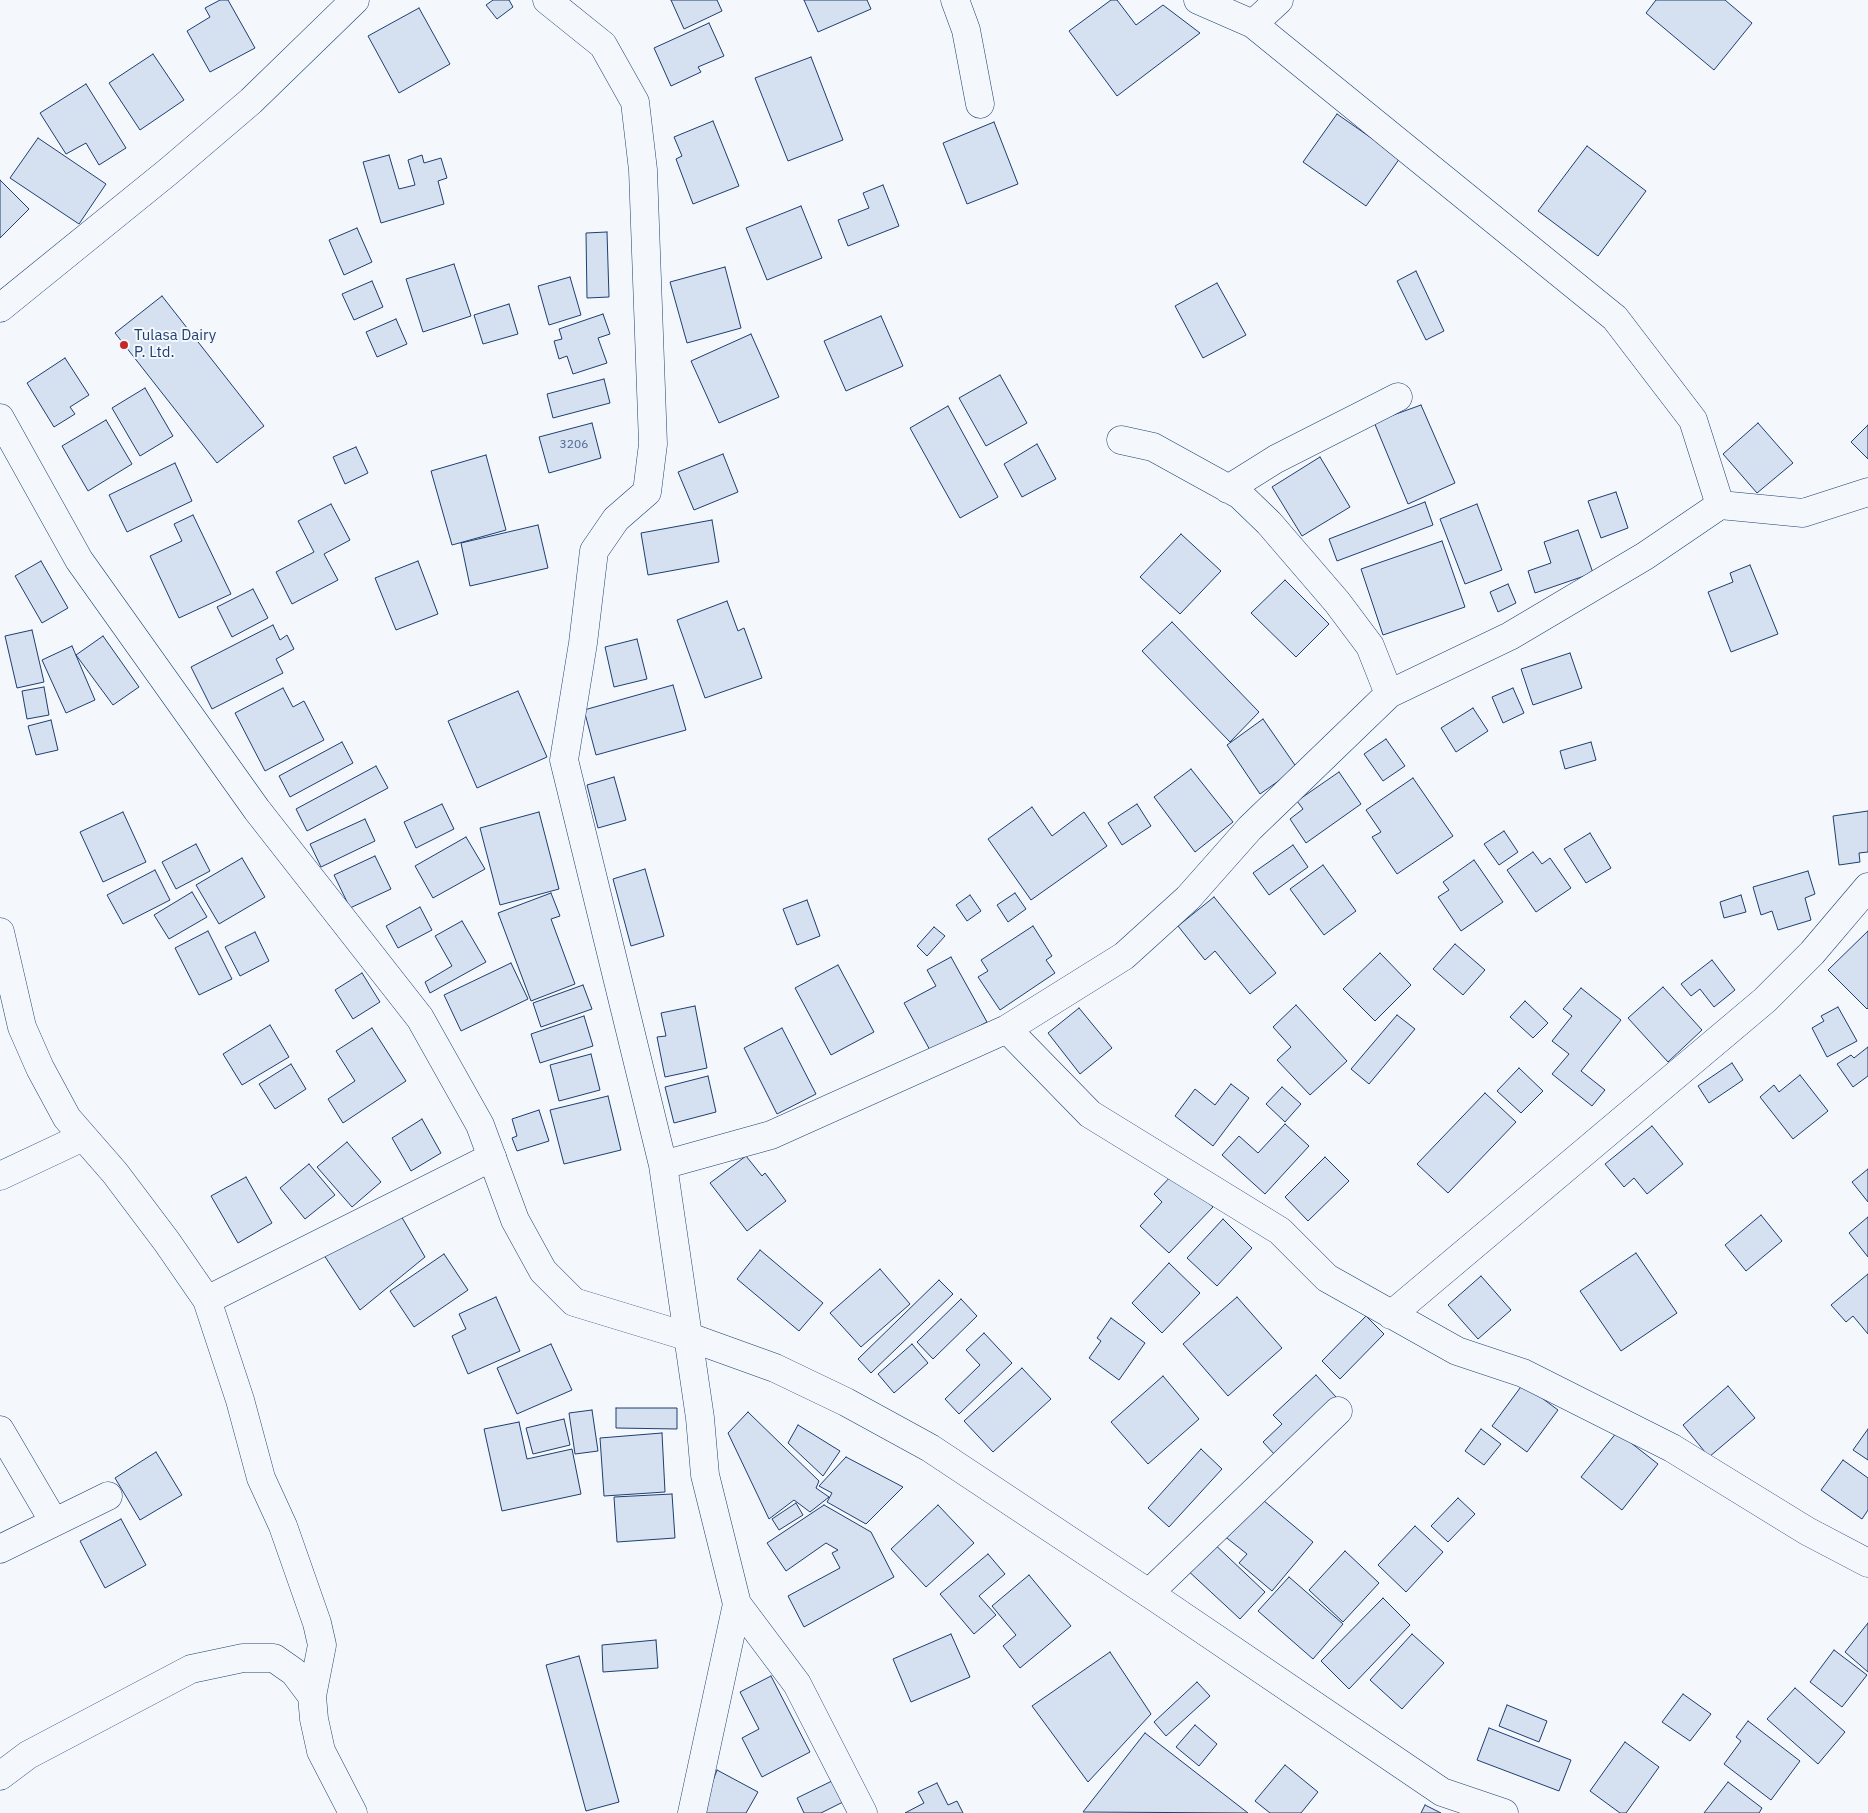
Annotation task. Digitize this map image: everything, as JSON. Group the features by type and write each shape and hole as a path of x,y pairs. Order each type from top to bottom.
{"street":[{"path":"0,308 251,102 354,0"},
{"path":"547,0 603,45 635,102 643,170 653,444 647,492 616,519 594,551 583,643 564,760 663,1165 700,1418 705,1475 738,1604 798,1684 863,1813"},
{"path":"955,0 966,30 980,104"},
{"path":"1198,0 1252,24 1615,318 1693,420 1720,505"},
{"path":"1252,24 1279,0"},
{"path":"1228,489 1276,459 1398,396"},
{"path":"0,418 79,560 257,810 420,1018 480,1125 515,1220 543,1271 574,1302 689,1337 775,1368 846,1402 930,1448 1149,1593 1442,1792 1504,1813"},
{"path":"1121,440 1153,447 1240,495 1269,523 1338,602 1370,646 1389,694"},
{"path":"663,1165 771,1136 1008,1029 1124,956 1188,898 1250,828 1389,694 1510,636 1645,556 1720,505 1803,513 1867,494"},
{"path":"1391,1315 1765,1000 1812,953 1868,887"},
{"path":"0,932 22,1028 40,1068 67,1118 130,1193 207,1300 240,1400 261,1478 283,1526 317,1623 322,1645 312,1696 314,1719 321,1751 353,1813"},
{"path":"1008,1029 1090,1114 1280,1232 1327,1278 1457,1351 1523,1373 1672,1448 1806,1531 1868,1563"},
{"path":"0,1176 83,1137"},
{"path":"207,1300 492,1157"},
{"path":"1149,1593 1338,1411"},
{"path":"0,1430 54,1522"},
{"path":"0,1549 108,1496"},
{"path":"692,1813 738,1604"},
{"path":"0,1776 28,1755 191,1669 243,1658 274,1658 294,1672 312,1696"}],"building":[{"path":"220,0 228,0 255,48 210,72 187,31 210,17 205,8"},
{"path":"493,0 509,0 513,7 497,19 486,5"},
{"path":"671,0 717,0 722,11 684,29"},
{"path":"804,0 867,0 871,9 818,32"},
{"path":"1111,0 1117,0 1136,25 1163,5 1200,33 1117,96 1069,31"},
{"path":"1656,0 1725,0 1752,23 1714,70 1646,13"},
{"path":"419,8 450,64 399,93 368,36"},
{"path":"709,23 724,56 698,67 701,72 671,86 654,48"},
{"path":"153,54 184,100 140,130 109,83"},
{"path":"811,57 843,140 788,161 755,78"},
{"path":"86,84 126,148 99,165 86,143 66,154 40,113"},
{"path":"1337,114 1400,158 1366,206 1303,162"},
{"path":"713,121 739,186 693,204 676,159 682,156 674,137"},
{"path":"994,122 1018,184 967,204 943,143"},
{"path":"38,138 106,184 79,224 10,178"},
{"path":"1587,146 1646,191 1598,256 1538,211"},
{"path":"389,155 399,189 415,185 408,160 422,155 424,163 441,158 447,178 438,181 444,204 381,223 363,162"},
{"path":"0,180 29,209 0,238"},
{"path":"883,185 899,226 848,246 838,220 869,208 863,193"},
{"path":"801,206 822,258 767,280 746,228"},
{"path":"357,228 372,262 344,275 329,240"},
{"path":"607,232 609,297 587,298 586,233"},
{"path":"454,264 471,316 423,332 406,279"},
{"path":"725,267 741,328 687,343 670,282"},
{"path":"1416,271 1444,331 1426,340 1397,281"},
{"path":"570,277 581,315 549,325 538,286"},
{"path":"372,281 383,307 354,320 342,294"},
{"path":"1217,283 1246,335 1203,358 1175,306"},
{"path":"162,296 264,426 217,463 115,333"},
{"path":"509,304 518,334 483,344 474,315"},
{"path":"603,314 610,334 598,338 607,363 573,374 567,356 559,359 554,341 562,339 559,329"},
{"path":"881,316 903,366 846,391 824,341"},
{"path":"396,319 407,344 377,357 366,332"},
{"path":"751,334 779,397 719,423 691,361"},
{"path":"65,358 89,395 70,407 75,414 54,427 27,383"},
{"path":"1000,375 1027,423 986,446 959,398"},
{"path":"604,379 610,403 553,418 547,394"},
{"path":"145,388 173,436 140,456 112,408"},
{"path":"1421,405 1455,483 1408,504 1374,422"},
{"path":"948,406 998,497 960,518 910,428"},
{"path":"106,420 132,464 88,491 62,446"},
{"path":"592,423 601,458 549,473 539,437"},
{"path":"1758,423 1793,463 1757,493 1723,454"},
{"path":"1868,425 1868,459 1851,442"},
{"path":"1037,444 1056,479 1022,497 1004,464"},
{"path":"356,447 368,473 345,484 333,457"},
{"path":"723,454 738,492 694,510 678,472"},
{"path":"486,455 506,530 452,545 431,471"},
{"path":"1320,457 1350,507 1302,536 1272,487"},
{"path":"175,463 192,501 127,532 109,495"},
{"path":"1616,492 1628,528 1601,538 1588,501"},
{"path":"1425,502 1433,525 1337,561 1329,539"},
{"path":"331,504 350,540 324,554 338,580 292,604 276,572 314,552 298,521"},
{"path":"1477,504 1502,570 1465,584 1440,519"},
{"path":"193,515 231,594 179,618 150,556 182,541 174,524"},
{"path":"712,520 719,562 648,575 641,533"},
{"path":"538,525 548,568 470,586 461,543"},
{"path":"1578,530 1593,573 1535,593 1528,571 1551,563 1544,542"},
{"path":"1181,534 1221,571 1180,614 1140,577"},
{"path":"1442,541 1465,607 1383,635 1361,569"},
{"path":"41,561 68,608 42,623 15,576"},
{"path":"418,561 438,614 396,630 375,578"},
{"path":"1750,565 1778,634 1731,652 1708,592 1733,582 1730,573"},
{"path":"1285,580 1329,624 1296,657 1251,613"},
{"path":"1508,584 1516,603 1498,612 1490,592"},
{"path":"253,589 268,618 232,637 217,607"},
{"path":"727,601 738,631 744,628 762,678 705,698 677,620"},
{"path":"1172,622 1259,712 1230,742 1142,651"},
{"path":"273,625 280,640 287,635 294,649 276,659 283,673 212,709 191,667"},
{"path":"32,630 44,682 17,688 5,636"},
{"path":"103,636 139,687 113,705 76,655"},
{"path":"637,639 647,679 614,687 605,647"},
{"path":"72,646 95,700 66,713 42,660"},
{"path":"1570,653 1582,688 1533,705 1521,669"},
{"path":"673,685 686,730 596,755 584,710"},
{"path":"44,687 49,715 27,719 22,691"},
{"path":"283,688 293,707 304,701 324,740 265,771 235,713"},
{"path":"1513,688 1524,713 1503,723 1492,697"},
{"path":"518,691 547,757 477,788 448,721"},
{"path":"1473,708 1488,731 1456,752 1441,728"},
{"path":"1263,719 1297,768 1260,794 1227,745"},
{"path":"51,720 58,750 36,755 28,726"},
{"path":"1386,739 1405,766 1383,781 1364,754"},
{"path":"342,742 353,763 290,797 279,776"},
{"path":"1591,742 1596,760 1565,769 1560,751"},
{"path":"376,766 388,788 307,831 296,809"},
{"path":"1191,769 1233,822 1195,852 1154,797"},
{"path":"1339,772 1361,804 1306,843 1290,819 1303,809 1297,801"},
{"path":"614,777 626,820 598,828 587,785"},
{"path":"1413,778 1453,836 1397,874 1372,837 1381,832 1366,810"},
{"path":"442,804 454,829 416,848 404,822"},
{"path":"1137,804 1151,826 1122,845 1108,823"},
{"path":"1032,807 1052,836 1084,812 1107,846 1031,900 988,839"},
{"path":"1868,811 1868,852 1859,853 1860,862 1839,865 1833,816"},
{"path":"123,812 146,862 103,882 80,832"},
{"path":"539,812 559,889 500,905 480,828"},
{"path":"365,819 375,841 321,867 310,844"},
{"path":"1504,831 1518,852 1499,865 1484,844"},
{"path":"1590,833 1611,868 1586,883 1564,849"},
{"path":"466,837 485,869 433,898 415,866"},
{"path":"196,844 210,871 176,889 162,862"},
{"path":"1293,845 1308,867 1269,895 1253,873"},
{"path":"1533,852 1542,864 1550,858 1571,888 1536,912 1507,870"},
{"path":"375,856 391,889 350,908 334,875"},
{"path":"242,858 265,897 219,924 196,885"},
{"path":"1474,860 1503,902 1461,931 1438,897 1449,890 1443,882"},
{"path":"1323,865 1356,911 1324,935 1290,889"},
{"path":"645,869 664,936 631,946 613,879"},
{"path":"155,870 170,900 123,924 107,895"},
{"path":"1808,871 1815,894 1805,898 1811,920 1778,930 1772,911 1761,915 1753,887"},
{"path":"192,892 207,917 169,939 154,915"},
{"path":"551,893 560,916 551,919 575,984 531,1001 498,913"},
{"path":"1015,893 1026,909 1008,922 997,905"},
{"path":"970,895 981,911 967,921 956,905"},
{"path":"1741,895 1746,912 1724,918 1720,902"},
{"path":"1214,897 1276,973 1250,994 1215,951 1205,960 1178,926"},
{"path":"807,900 820,936 797,945 783,909"},
{"path":"420,907 432,930 398,948 386,926"},
{"path":"462,921 486,962 430,993 425,982 452,966 435,936"},
{"path":"1033,926 1052,956 1046,960 1055,973 1000,1010 978,977 988,971 981,960"},
{"path":"934,927 945,936 927,956 917,946"},
{"path":"208,931 232,979 199,995 175,948"},
{"path":"1868,931 1868,1008 1867,1009 1828,970"},
{"path":"255,932 269,961 240,976 225,947"},
{"path":"1455,944 1485,970 1463,995 1433,969"},
{"path":"1380,953 1411,985 1375,1021 1343,989"},
{"path":"951,957 987,1022 931,1052 904,1003 936,986 927,970"},
{"path":"1712,960 1735,990 1714,1007 1700,989 1691,996 1681,984"},
{"path":"511,963 528,999 461,1031 444,995"},
{"path":"838,965 874,1032 831,1055 795,988"},
{"path":"362,973 380,1002 353,1019 335,990"},
{"path":"583,985 592,1009 541,1027 533,1003"},
{"path":"1663,987 1702,1030 1668,1062 1628,1018"},
{"path":"1581,988 1621,1020 1581,1071 1605,1090 1592,1106 1552,1074 1569,1054 1552,1041 1572,1016 1563,1009"},
{"path":"1525,1001 1548,1023 1533,1038 1510,1017"},
{"path":"1296,1005 1347,1061 1310,1095 1277,1060 1291,1047 1273,1027"},
{"path":"695,1006 707,1068 665,1077 657,1037 666,1036 661,1013"},
{"path":"1838,1007 1857,1041 1827,1057 1812,1028 1824,1021 1821,1016"},
{"path":"1079,1008 1112,1048 1080,1074 1048,1033"},
{"path":"1397,1015 1415,1029 1369,1084 1351,1069"},
{"path":"584,1016 593,1046 540,1063 531,1034"},
{"path":"270,1025 289,1057 242,1085 223,1054"},
{"path":"372,1028 406,1081 343,1123 328,1099 355,1081 336,1051"},
{"path":"782,1028 816,1094 777,1114 744,1048"},
{"path":"1868,1047 1868,1076 1853,1087 1837,1064 1851,1055 1854,1058"},
{"path":"591,1054 600,1090 559,1101 550,1065"},
{"path":"1732,1063 1743,1080 1709,1103 1698,1086"},
{"path":"291,1064 306,1089 275,1109 259,1084"},
{"path":"1519,1068 1543,1091 1521,1113 1497,1091"},
{"path":"1800,1075 1828,1111 1793,1139 1760,1097 1774,1085 1779,1092"},
{"path":"708,1076 716,1112 674,1123 665,1087"},
{"path":"1231,1084 1249,1098 1213,1146 1175,1116 1195,1089 1215,1105"},
{"path":"1282,1087 1301,1104 1285,1122 1266,1104"},
{"path":"1485,1093 1516,1122 1448,1193 1417,1164"},
{"path":"608,1096 621,1150 564,1164 550,1110"},
{"path":"539,1110 549,1141 517,1151 512,1138 517,1136 512,1119"},
{"path":"422,1119 441,1153 411,1171 392,1138"},
{"path":"1285,1124 1309,1146 1265,1194 1222,1155 1239,1136 1258,1153"},
{"path":"1652,1126 1683,1164 1647,1194 1634,1178 1624,1187 1605,1164"},
{"path":"347,1142 381,1182 352,1207 317,1167"},
{"path":"746,1156 762,1176 765,1173 786,1201 747,1231 710,1183"},
{"path":"1325,1157 1349,1181 1308,1221 1285,1197"},
{"path":"309,1164 335,1195 305,1219 280,1188"},
{"path":"1868,1169 1868,1202 1852,1182"},
{"path":"1175,1172 1213,1207 1169,1253 1140,1226 1162,1202 1154,1194"},
{"path":"246,1177 272,1223 238,1243 211,1196"},
{"path":"397,1209 425,1257 360,1310 318,1246"},
{"path":"1761,1215 1782,1241 1746,1271 1725,1245"},
{"path":"1868,1217 1868,1257 1849,1233"},
{"path":"1223,1219 1252,1248 1217,1286 1187,1258"},
{"path":"760,1250 823,1303 799,1331 737,1279"},
{"path":"1636,1253 1677,1313 1621,1351 1580,1291"},
{"path":"444,1254 468,1290 414,1327 390,1291"},
{"path":"1169,1263 1200,1293 1162,1333 1132,1303"},
{"path":"880,1269 910,1304 861,1347 830,1313"},
{"path":"1868,1274 1868,1334 1853,1316 1846,1322 1831,1305"},
{"path":"1481,1276 1511,1310 1478,1339 1448,1305"},
{"path":"939,1280 953,1294 871,1373 858,1359"},
{"path":"496,1297 520,1351 468,1374 452,1336 466,1329 459,1314"},
{"path":"1237,1297 1282,1348 1228,1396 1183,1344"},
{"path":"961,1299 977,1316 933,1359 917,1342"},
{"path":"1366,1316 1384,1334 1340,1379 1322,1361"},
{"path":"1111,1318 1145,1343 1119,1380 1089,1358 1101,1341 1097,1338"},
{"path":"984,1333 1012,1363 959,1414 945,1399 980,1365 966,1350"},
{"path":"551,1344 572,1390 517,1414 497,1368"},
{"path":"912,1344 928,1363 894,1393 878,1374"},
{"path":"1022,1368 1051,1399 993,1452 964,1421"},
{"path":"1316,1375 1336,1397 1275,1455 1263,1442 1282,1424 1273,1415"},
{"path":"1163,1376 1199,1419 1148,1464 1111,1422"},
{"path":"1523,1384 1558,1410 1527,1452 1492,1426"},
{"path":"1728,1386 1755,1418 1709,1457 1683,1425"},
{"path":"616,1408 677,1408 677,1429 616,1428"},
{"path":"592,1410 598,1451 575,1454 569,1413"},
{"path":"748,1412 819,1481 816,1488 829,1497 810,1512 794,1500 769,1519 728,1433"},
{"path":"564,1419 570,1445 533,1454 526,1428"},
{"path":"519,1422 527,1459 572,1449 581,1494 502,1511 484,1429"},
{"path":"798,1425 840,1451 823,1476 788,1443"},
{"path":"1481,1429 1501,1444 1484,1465 1465,1451"},
{"path":"1868,1429 1868,1460 1853,1450"},
{"path":"1617,1432 1658,1464 1622,1510 1581,1477"},
{"path":"662,1433 665,1492 604,1496 600,1438"},
{"path":"1201,1449 1222,1469 1169,1527 1148,1508"},
{"path":"156,1452 182,1495 140,1520 115,1478"},
{"path":"846,1457 903,1487 866,1524 827,1502 832,1493 819,1486"},
{"path":"1843,1460 1868,1478 1868,1510 1862,1519 1821,1490"},
{"path":"672,1494 675,1538 617,1542 614,1497"},
{"path":"1257,1495 1313,1542 1272,1591 1239,1563 1247,1554 1223,1535"},
{"path":"1458,1498 1475,1514 1448,1542 1431,1526"},
{"path":"796,1503 803,1515 779,1530 772,1519"},
{"path":"824,1505 871,1532 894,1577 804,1627 788,1596 840,1568 832,1553 838,1550 826,1543 786,1571 767,1543"},
{"path":"938,1505 974,1543 926,1587 891,1549"},
{"path":"121,1519 146,1565 105,1588 80,1541"},
{"path":"1415,1526 1443,1552 1406,1592 1378,1565"},
{"path":"1210,1540 1265,1592 1240,1619 1184,1567"},
{"path":"1345,1551 1379,1583 1343,1622 1309,1590"},
{"path":"988,1554 1005,1574 979,1596 996,1615 974,1634 940,1594"},
{"path":"1029,1575 1071,1626 1020,1668 1003,1646 1016,1635 992,1606"},
{"path":"1289,1577 1343,1624 1313,1659 1258,1611"},
{"path":"1383,1598 1410,1625 1349,1689 1321,1661"},
{"path":"1868,1623 1868,1672 1845,1652"},
{"path":"951,1634 970,1677 911,1702 893,1659"},
{"path":"1412,1634 1444,1663 1402,1709 1370,1680"},
{"path":"656,1640 658,1668 603,1672 602,1645"},
{"path":"1834,1650 1867,1675 1842,1707 1810,1682"},
{"path":"1110,1652 1151,1714 1088,1782 1032,1706"},
{"path":"579,1656 619,1802 586,1811 546,1665"},
{"path":"771,1676 810,1752 762,1777 742,1738 759,1729 740,1692"},
{"path":"1197,1682 1210,1696 1166,1736 1154,1722"},
{"path":"1795,1688 1845,1732 1818,1764 1767,1719"},
{"path":"1683,1694 1711,1714 1690,1741 1662,1722"},
{"path":"1507,1705 1547,1721 1539,1742 1499,1726"},
{"path":"1748,1721 1800,1761 1771,1800 1724,1764 1741,1741 1736,1737"},
{"path":"1195,1725 1217,1744 1199,1766 1176,1747"},
{"path":"1489,1728 1571,1760 1559,1791 1477,1760"},
{"path":"1145,1733 1248,1813 1083,1812"},
{"path":"1625,1742 1659,1767 1626,1813 1620,1813 1590,1791"},
{"path":"1285,1765 1318,1792 1301,1813 1270,1813 1255,1801"},
{"path":"717,1770 758,1792 746,1813 701,1813"},
{"path":"834,1780 845,1801 821,1813 804,1813 797,1798"},
{"path":"1728,1782 1762,1808 1759,1813 1704,1813"},
{"path":"937,1783 948,1805 957,1801 963,1813 905,1813 924,1803 918,1792"},
{"path":"1425,1805 1441,1813 1421,1813"}],"place":[{"name":"Tulasa Dairy P. Ltd.","path":"124,345"}]}
